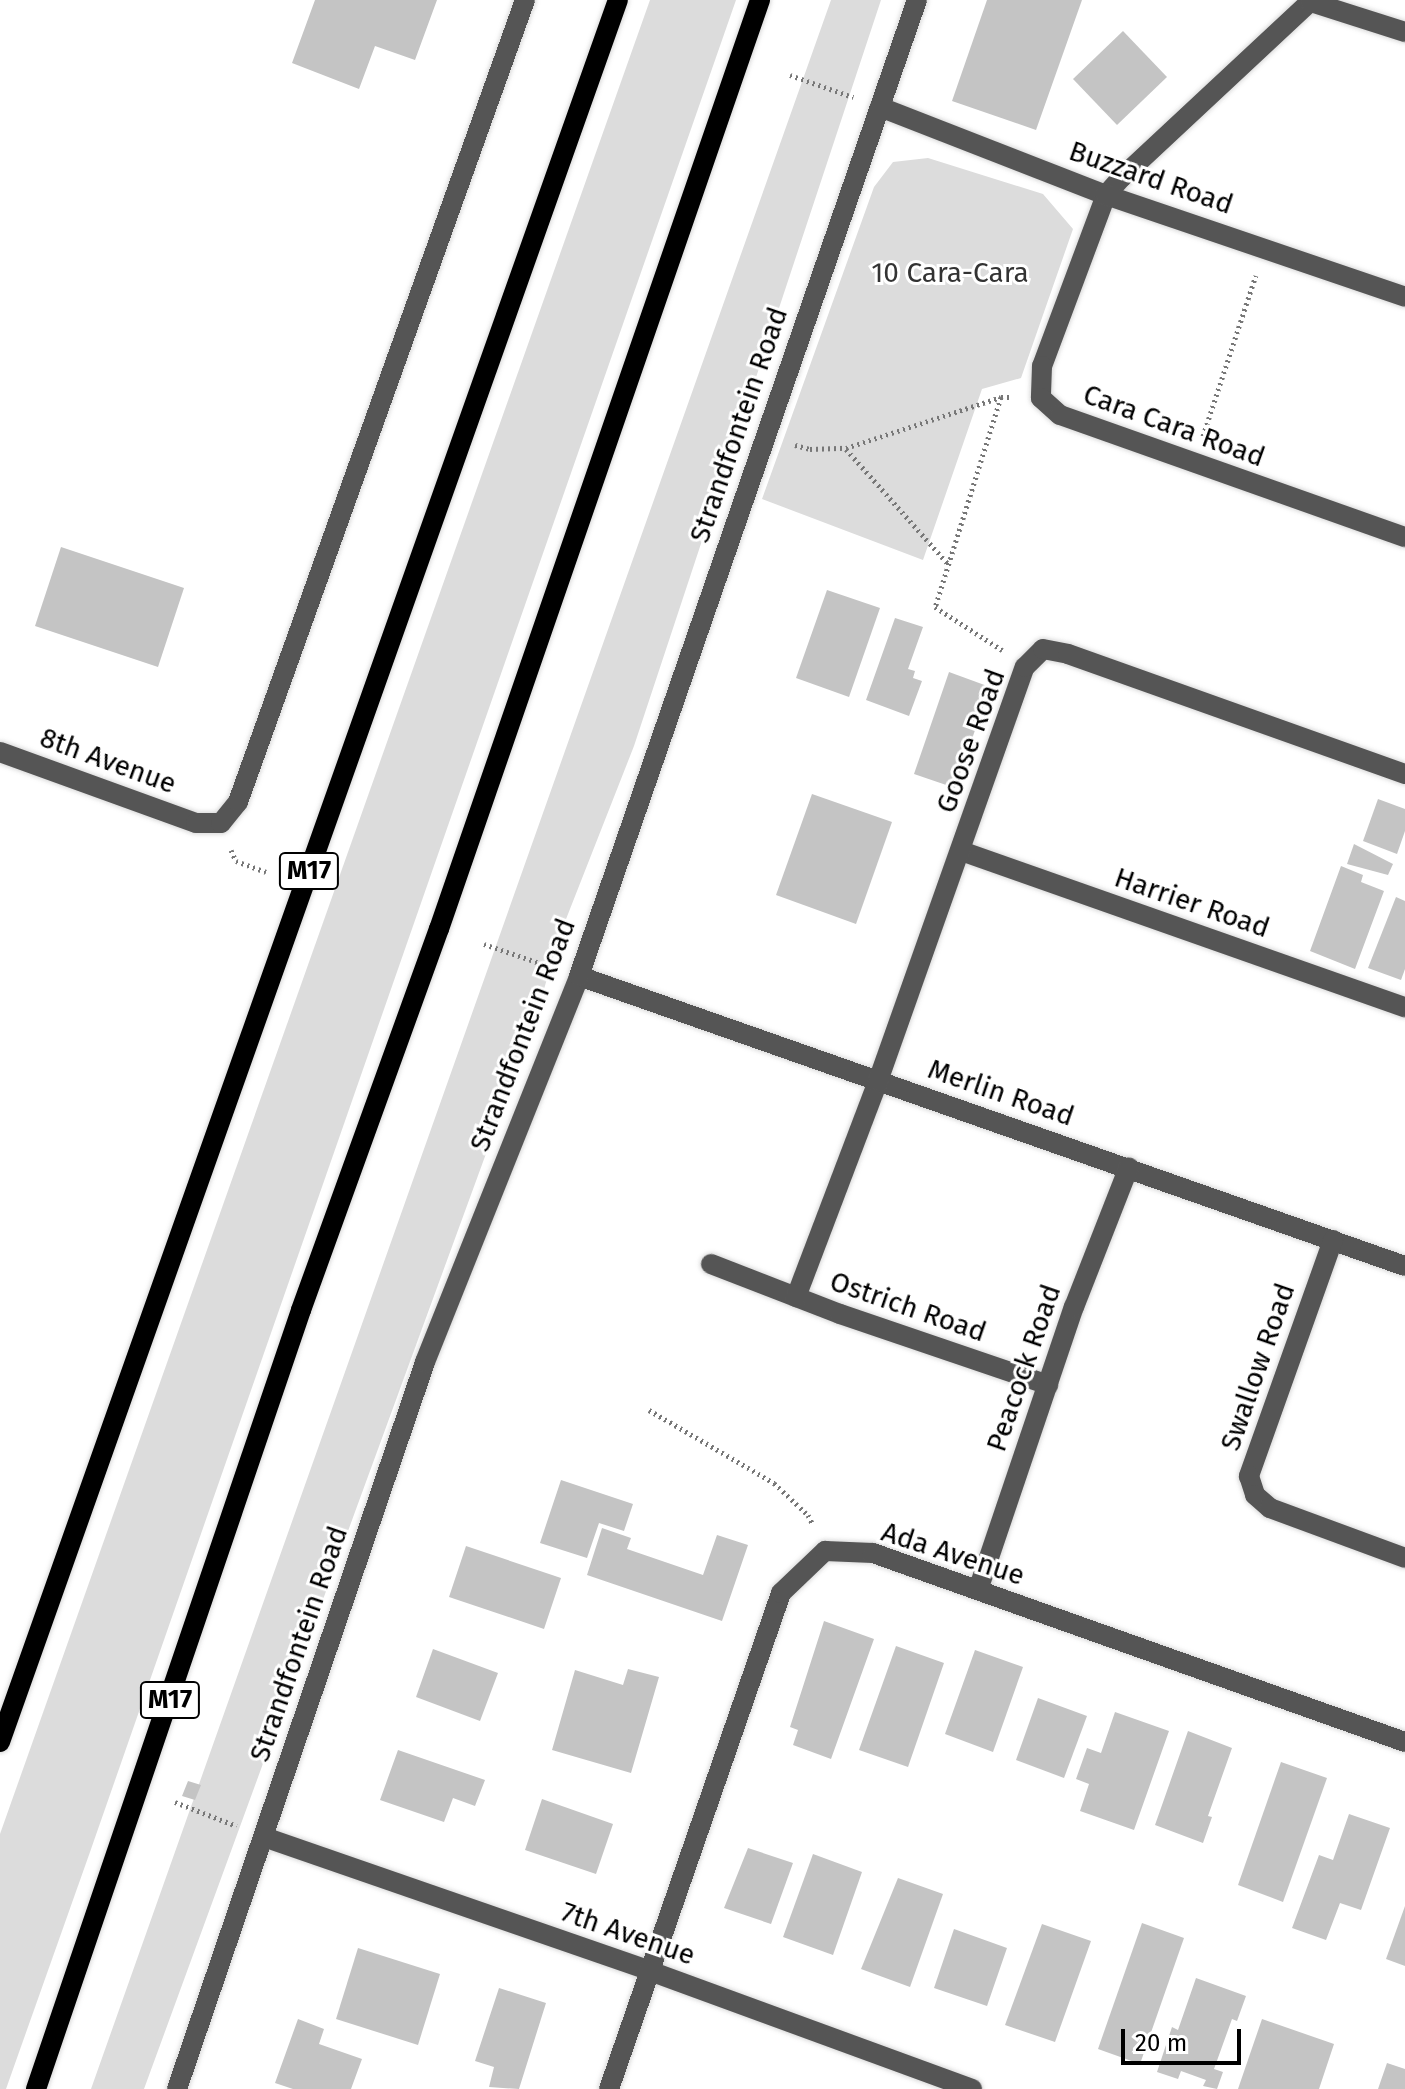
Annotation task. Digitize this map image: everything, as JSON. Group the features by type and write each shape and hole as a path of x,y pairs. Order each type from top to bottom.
{"main road":[{"name":"M17","path":"0,1742 618,0"},
{"name":"M17","path":"36,2089 295,1325 439,929 760,0"}],"street":[{"path":"221,823 238,802 525,0"},
{"name":"Strandfontein Road","path":"177,2089 425,1362 579,976 917,0"},
{"path":"1106,195 1312,1 1405,32"},
{"name":"Buzzard Road","path":"880,107 1106,195 1405,297"},
{"name":"Cara Cara Road","path":"1106,195 1042,366 1041,398 1060,415 1405,537"},
{"name":"Goose Road","path":"878,1081 1025,667 1043,649 1068,654 1405,774"},
{"name":"8th Avenue","path":"0,752 196,823 221,823"},
{"name":"Harrier Road","path":"961,851 1405,1007"},
{"name":"Merlin Road","path":"579,976 1405,1266"},
{"name":"Ostrich Road","path":"796,1297 878,1081"},
{"name":"Peacock Road","path":"978,1590 1048,1385 1129,1167"},
{"name":"Swallow Road","path":"1333,1240 1249,1476 1255,1495 1270,1508 1405,1558"},
{"name":"Ostrich Road","path":"711,1264 1048,1385"},
{"path":"609,2089 781,1593 825,1551"},
{"name":"Ada Avenue","path":"825,1551 873,1553 1405,1742"},
{"name":"7th Avenue","path":"264,1837 650,1971 972,2089"}],"path":[{"path":"790,75 880,107"},
{"path":"1194,464 1265,247"},
{"path":"764,436 810,449 846,448 1001,397 1041,398"},
{"path":"1001,397 935,607 981,633 1025,667"},
{"path":"846,448 949,565"},
{"path":"221,823 236,861 266,872"},
{"path":"484,944 579,976"},
{"path":"649,1410 774,1483 808,1515 825,1551"},
{"path":"175,1802 264,1837"}],"green space":[{"path":"650,0 736,0 90,1852 6,2089 0,2089 0,1834"},
{"path":"831,0 881,0 634,746 559,937 536,1017 144,2089 91,2089"},
{"name":"10 Cara-Cara","path":"928,158 1043,194 1073,229 1021,378 982,389 923,560 762,499 874,187 893,162"}],"building":[{"path":"315,0 437,0 415,60 375,46 359,89 292,63"},
{"path":"987,0 1082,0 1036,130 952,101"},
{"path":"1123,31 1167,77 1117,125 1073,79"},
{"path":"61,547 184,588 158,667 35,626"},
{"path":"827,590 880,608 849,697 796,678"},
{"path":"895,618 923,627 908,669 915,671 913,678 922,681 909,716 866,700"},
{"path":"949,672 990,687 955,788 914,774"},
{"path":"812,794 892,822 856,924 776,895"},
{"path":"1378,799 1405,809 1405,831 1397,854 1363,841"},
{"path":"1354,844 1393,864 1388,875 1347,864"},
{"path":"1341,866 1363,875 1361,882 1384,891 1355,969 1310,951"},
{"path":"1396,897 1405,901 1405,969 1401,980 1368,968"},
{"path":"561,1480 633,1504 624,1531 599,1523 587,1558 540,1543"},
{"path":"602,1528 631,1538 627,1549 703,1575 717,1535 748,1545 722,1621 587,1575"},
{"path":"466,1546 561,1578 544,1629 449,1597"},
{"path":"824,1621 874,1639 831,1759 793,1745 798,1730 790,1727"},
{"path":"896,1646 944,1663 908,1767 859,1750"},
{"path":"433,1649 498,1673 480,1721 416,1697"},
{"path":"975,1650 1023,1667 993,1752 945,1734"},
{"path":"628,1669 659,1677 631,1773 552,1750 575,1670 623,1685"},
{"path":"1038,1698 1087,1716 1064,1778 1016,1760"},
{"path":"1115,1712 1169,1731 1134,1830 1080,1811 1089,1784 1076,1779 1087,1748 1101,1753"},
{"path":"1188,1731 1232,1748 1208,1816 1212,1817 1203,1843 1155,1825"},
{"path":"398,1750 485,1780 475,1806 453,1798 444,1822 380,1800"},
{"path":"1281,1762 1327,1778 1283,1902 1238,1885"},
{"path":"188,1781 201,1785 195,1800 182,1796"},
{"path":"542,1799 613,1824 596,1874 525,1850"},
{"path":"1349,1814 1390,1828 1361,1910 1340,1903 1326,1940 1292,1928 1319,1855 1333,1860"},
{"path":"748,1848 793,1863 771,1924 724,1908"},
{"path":"813,1854 862,1872 833,1955 783,1937"},
{"path":"898,1878 943,1894 910,1987 861,1969"},
{"path":"1405,1906 1405,1966 1386,1959"},
{"path":"1142,1923 1184,1938 1140,2064 1098,2049"},
{"path":"1042,1924 1091,1941 1055,2042 1005,2025"},
{"path":"954,1929 1007,1948 987,2006 934,1988"},
{"path":"358,1948 440,1974 418,2045 336,2019"},
{"path":"1196,1978 1246,1996 1237,2021 1232,2019 1214,2069 1223,2072 1217,2089 1203,2086 1206,2080 1181,2071 1178,2079 1157,2072 1172,2027 1178,2030"},
{"path":"499,1988 546,2003 519,2089 489,2087 494,2067 475,2061"},
{"path":"298,2019 324,2029 319,2044 362,2059 351,2089 293,2089 275,2083"},
{"path":"1262,2019 1334,2044 1319,2089 1238,2089"},
{"path":"1387,2063 1405,2069 1405,2089 1378,2089"}]}
